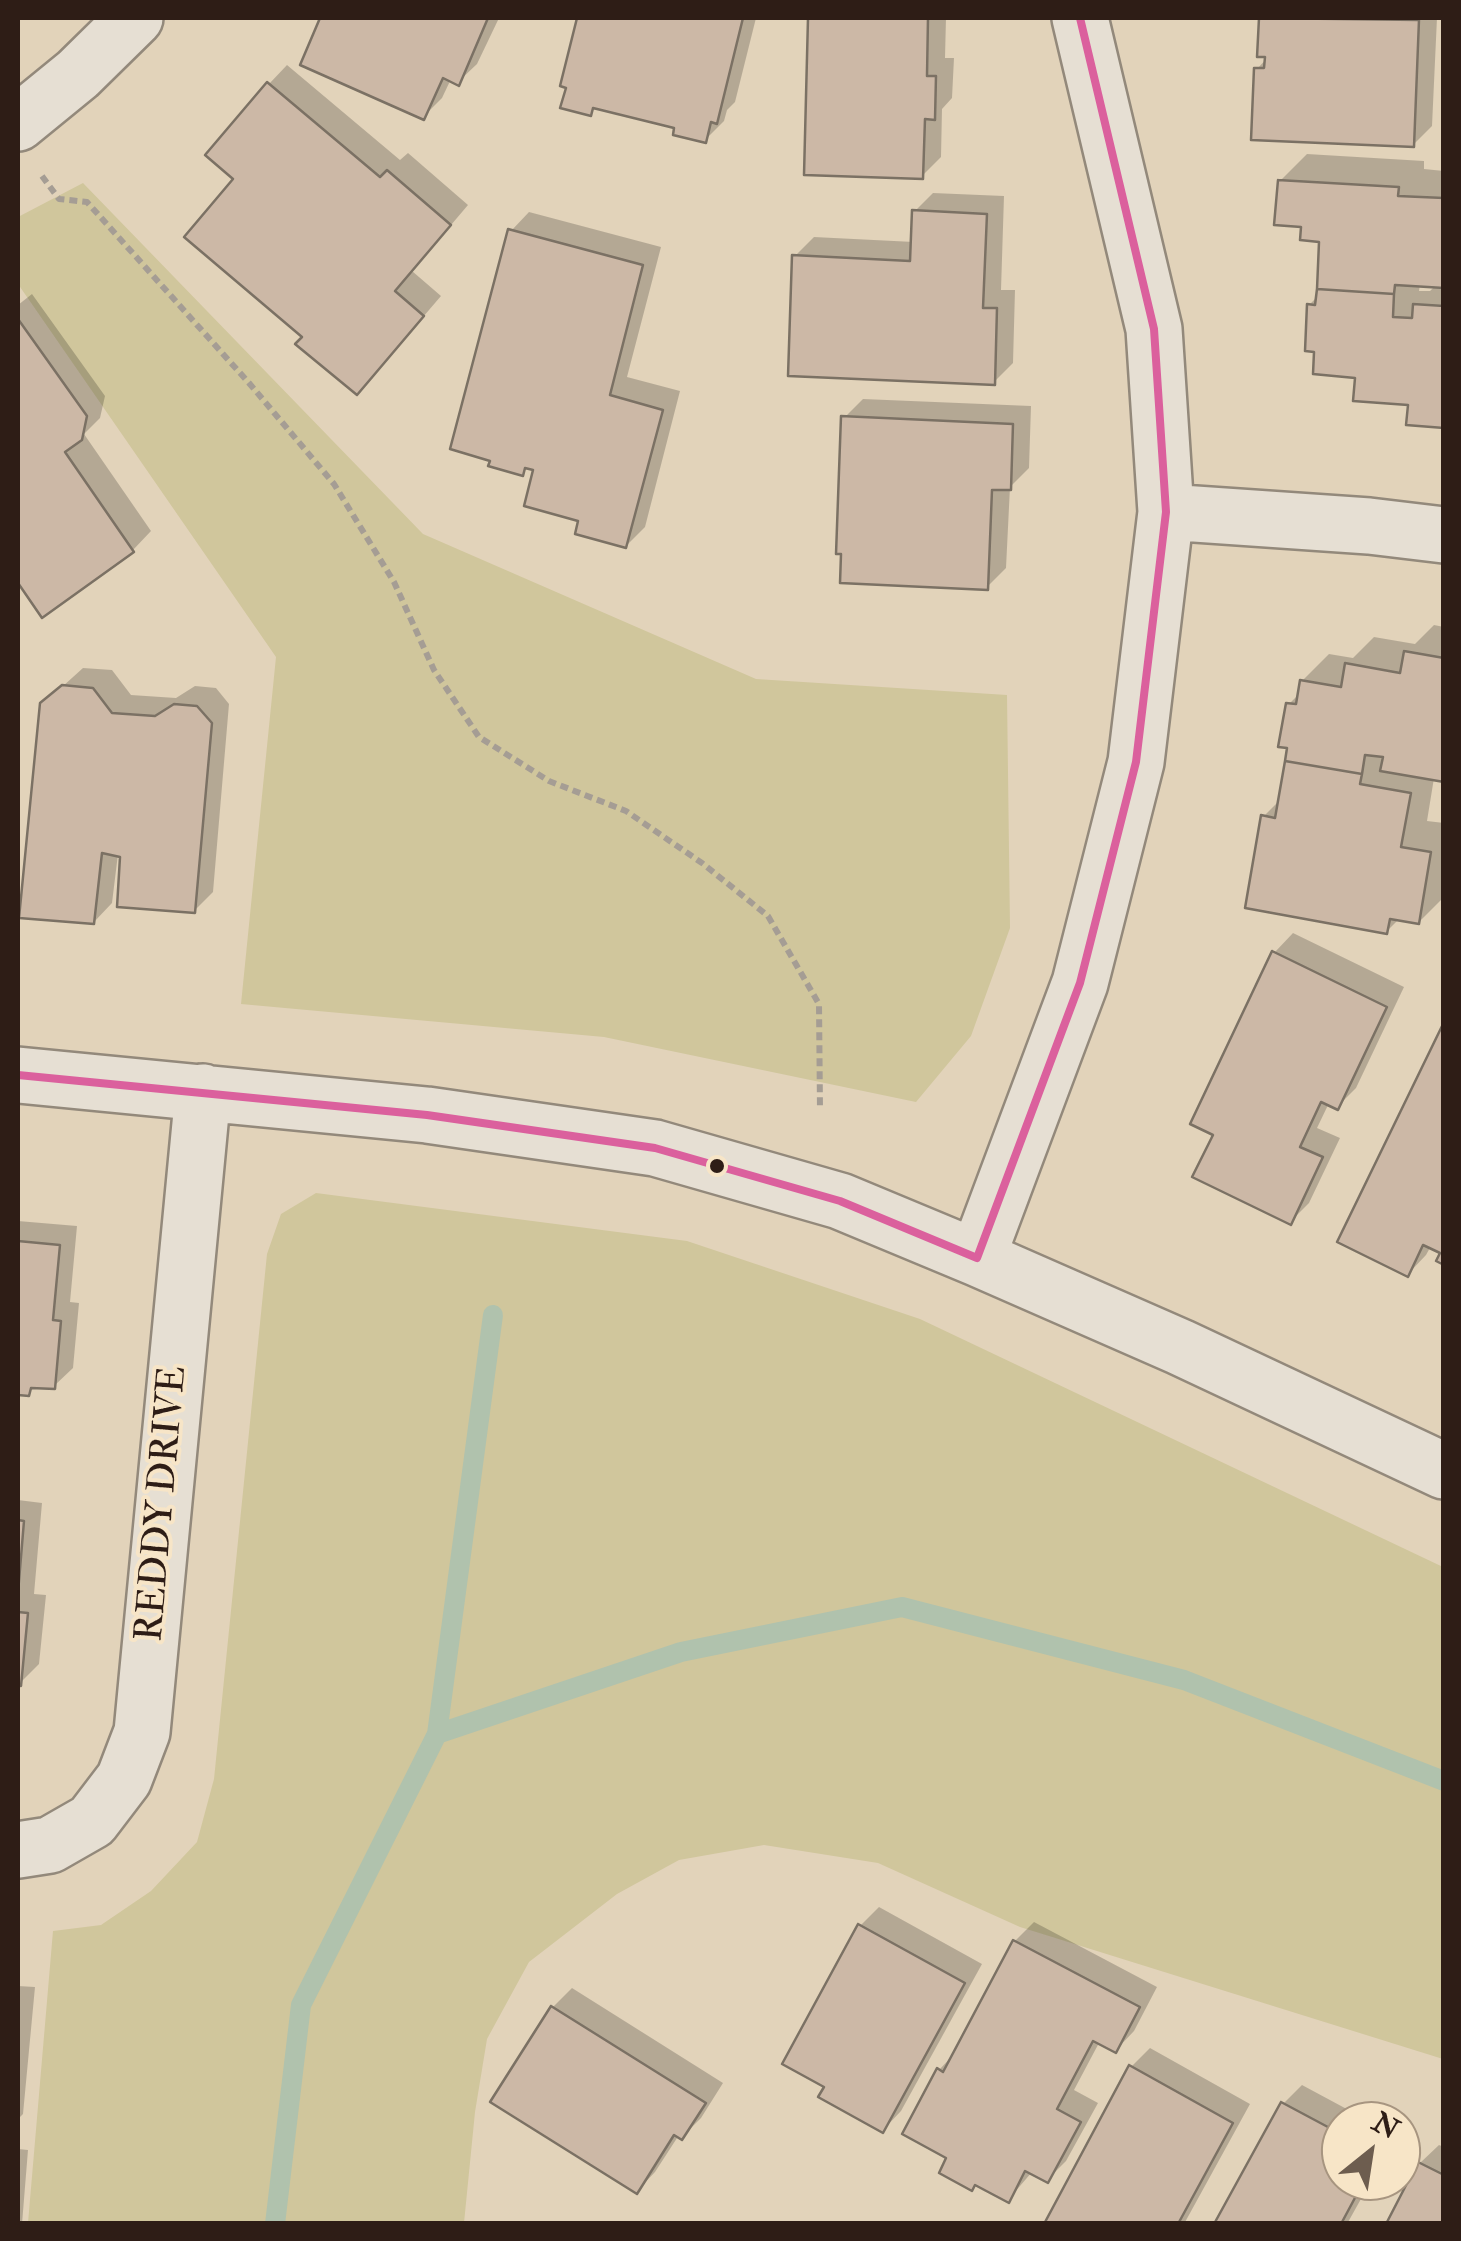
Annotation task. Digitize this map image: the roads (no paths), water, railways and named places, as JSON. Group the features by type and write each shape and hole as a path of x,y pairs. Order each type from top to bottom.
{"street":[{"path":"28,147 78,74 135,18"},
{"path":"978,1258 1080,983 1127,799 1136,762 1166,512 1154,328 1080,18"},
{"path":"1166,512 1444,535"},
{"path":"18,1075 426,1115 655,1148 840,1202 978,1258 1180,1346 1444,1471"},
{"name":"REDDY DRIVE","path":"18,1850 50,1845 92,1821 124,1780 142,1732 203,1092"}],"waterway":[{"path":"437,1734 493,1315"},
{"path":"275,2224 301,2005 437,1734 681,1652 902,1607 1184,1680 1444,1781"}]}
